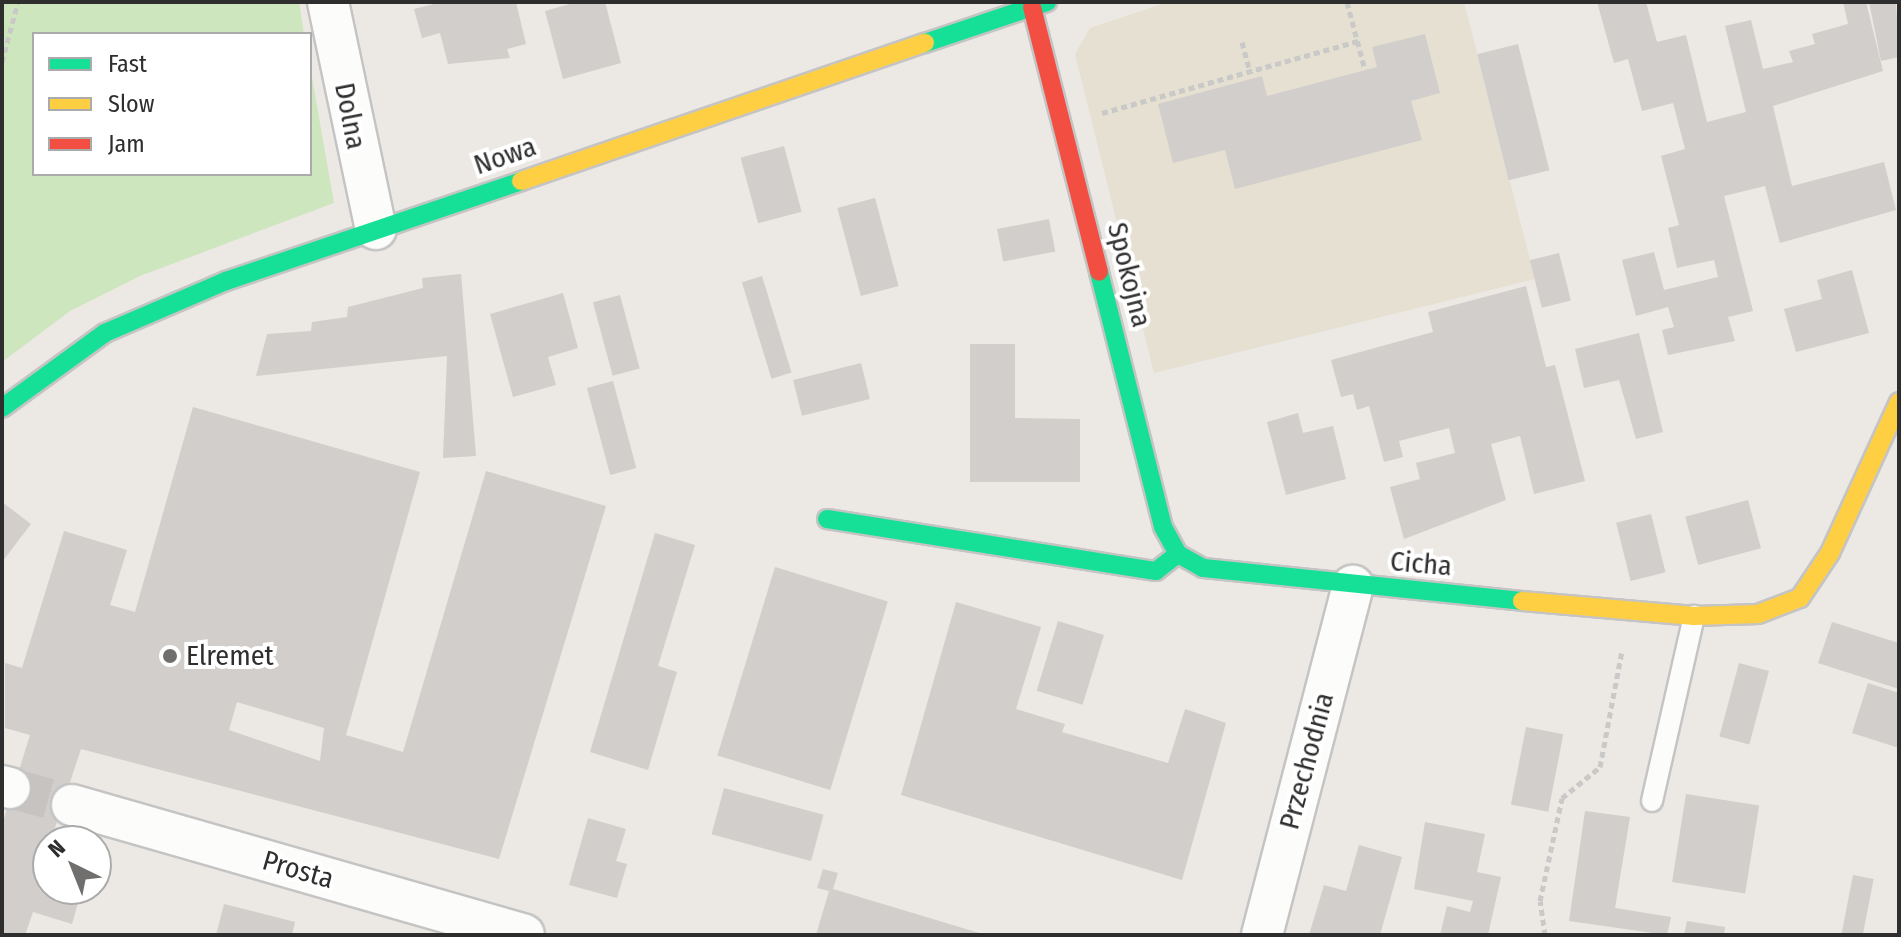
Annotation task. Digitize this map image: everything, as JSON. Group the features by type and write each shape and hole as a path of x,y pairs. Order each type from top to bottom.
{"street":[{"name":"Dolna","path":"328,2 376,229"},
{"name":"Nowa","path":"2,408 105,333 376,229 1040,4"},
{"name":"Spokojna","path":"1040,4 1063,126 1163,527 1178,554"},
{"name":"Cicha","path":"1178,554 1203,568 1353,586 1694,616 1758,614 1800,598 1830,553 1899,402"},
{"path":"827,519 1156,571 1178,554"},
{"name":"Przechodnia","path":"1262,935 1353,586"},
{"name":"Prosta","path":"72,805 524,935"}],"lane":[{"path":"1652,801 1694,616"}],"path":[{"path":"2,62 18,2"},
{"path":"1347,2 1365,70"},
{"path":"1063,126 1358,41"},
{"path":"1242,42 1250,71"},
{"path":"1545,935 1540,901 1562,798 1600,767 1629,611"}],"shaded area":[{"path":"1168,2 1464,2 1535,279 1154,373 1075,54 1090,28"}],"green space":[{"path":"2,2 299,2 304,32 32,32 32,176 312,176 312,77 334,203 140,276 70,311 2,362"}],"building":[{"path":"442,2 516,2 526,44 507,49 510,58 448,64 440,33 422,38 414,9"},
{"path":"577,2 605,2 621,63 563,79 545,11"},
{"path":"1597,2 1646,2 1657,42 1686,35 1707,122 1746,112 1725,26 1751,20 1763,69 1793,62 1789,51 1815,44 1812,34 1848,24 1843,2 1866,2 1883,71 1773,106 1792,186 1884,162 1896,210 1780,243 1765,186 1724,196 1753,311 1728,317 1735,341 1668,355 1662,330 1674,327 1668,307 1636,316 1622,260 1654,252 1664,290 1718,277 1714,260 1677,268 1668,228 1679,225 1661,156 1685,149 1673,103 1642,111 1628,59 1614,63"},
{"path":"1869,2 1896,2 1899,57 1881,61"},
{"path":"1425,34 1440,93 1411,101 1422,140 1235,189 1225,150 1173,163 1158,104 1262,76 1267,96 1377,67 1372,47"},
{"path":"1518,44 1549,170 1509,180 1477,54"},
{"path":"784,146 802,212 758,223 741,158"},
{"path":"875,198 899,286 861,296 837,208"},
{"path":"1049,219 1055,251 1003,262 997,229"},
{"path":"1559,253 1571,301 1542,308 1530,260"},
{"path":"1852,270 1869,333 1796,352 1784,309 1822,299 1817,280"},
{"path":"461,274 476,456 443,458 447,356 256,376 267,334 311,331 312,322 347,317 348,307 423,288 422,278"},
{"path":"762,276 792,373 771,379 742,282"},
{"path":"1526,286 1546,367 1555,365 1585,481 1534,494 1520,436 1491,444 1506,500 1404,539 1390,487 1420,479 1416,463 1455,453 1449,428 1399,441 1403,457 1384,462 1369,406 1357,410 1353,394 1341,397 1331,360 1433,332 1428,312"},
{"path":"563,293 578,348 548,357 556,385 513,397 490,314"},
{"path":"620,295 640,368 613,376 593,302"},
{"path":"1639,333 1663,432 1636,439 1619,380 1584,388 1575,349"},
{"path":"970,344 1015,344 1015,418 1080,419 1080,482 970,482"},
{"path":"861,363 870,399 802,416 793,380"},
{"path":"613,381 636,468 610,475 587,388"},
{"path":"193,407 420,472 346,735 403,752 486,471 606,506 499,859 81,749 56,825 32,825 32,905 77,905 72,924 33,912 25,935 2,935 2,825 30,735 5,728 5,663 22,668 64,531 127,550 110,605 135,612","holes":["237,702 324,728 320,761 229,730"]},
{"path":"1298,413 1303,433 1333,426 1346,479 1286,495 1267,422"},
{"path":"1748,500 1761,548 1698,565 1685,517"},
{"path":"2,502 31,524 2,562"},
{"path":"1651,514 1666,572 1631,581 1616,523"},
{"path":"655,533 695,545 658,666 677,672 648,770 590,752"},
{"path":"775,567 888,601 830,790 717,755"},
{"path":"956,602 1041,627 1016,709 1065,724 1062,732 1168,763 1185,709 1226,723 1182,880 901,795"},
{"path":"1058,621 1104,635 1083,705 1037,691"},
{"path":"1832,622 1899,643 1899,689 1818,663"},
{"path":"1739,663 1769,671 1749,744 1719,736"},
{"path":"1868,683 1899,693 1899,748 1852,733"},
{"path":"1526,727 1563,734 1548,812 1511,805"},
{"path":"724,788 823,815 811,861 712,834"},
{"path":"1686,794 1759,806 1745,893 1672,882"},
{"path":"1585,811 1630,817 1615,908 1671,917 1667,935 1569,921"},
{"path":"588,818 626,829 616,861 627,864 617,898 569,885"},
{"path":"1425,822 1485,834 1477,872 1501,877 1488,935 1440,935 1447,906 1470,912 1473,901 1414,889"},
{"path":"1359,845 1402,857 1380,935 1309,935 1324,885 1346,891"},
{"path":"823,869 838,873 833,889 986,935 816,935 829,891 817,888"},
{"path":"1853,875 1874,879 1863,935 1841,935"},
{"path":"224,904 295,922 292,935 216,935"},
{"path":"1687,921 1725,927 1724,935 1684,935"}],"tunnel":[{"path":"10,788 72,805"}],"traffic: fast":[{"path":"925,43 1047,2"},
{"path":"2,408 105,333 226,281 521,181"},
{"path":"1099,272 1163,527 1178,554"},
{"path":"827,519 1156,571 1178,554 1203,568 1522,601"}],"traffic: slow":[{"path":"521,181 925,43"},
{"path":"1522,601 1694,616 1758,614 1800,598 1830,553 1899,402"}],"traffic: jam":[{"path":"1032,7 1099,272"}],"place":[{"name":"Elremet","path":"170,656"}]}
